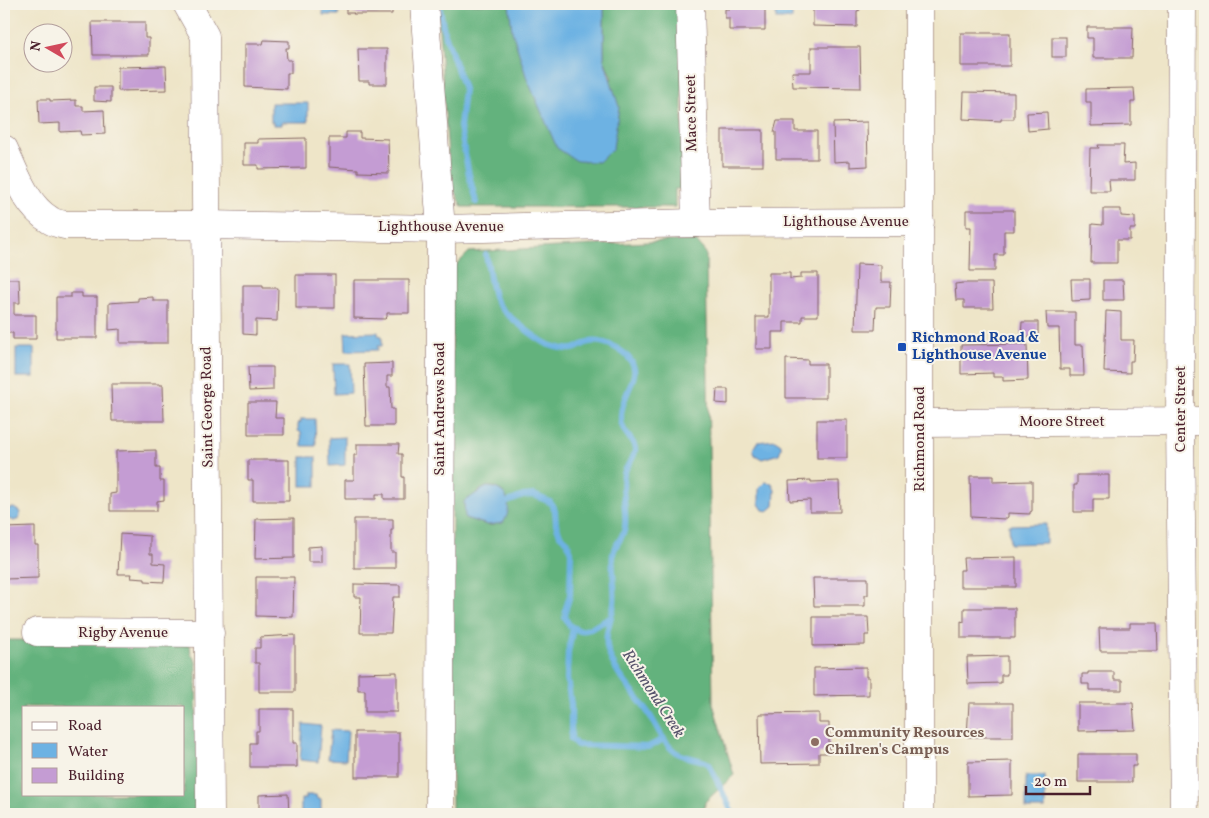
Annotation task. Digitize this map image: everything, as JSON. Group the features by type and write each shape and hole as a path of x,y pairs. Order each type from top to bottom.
{"street":[{"name":"Saint George Road","path":"186,4 204,36 210,814"},
{"path":"204,4 204,36"},
{"name":"Saint Andrews Road","path":"424,4 441,229 440,814"},
{"name":"Mace Street","path":"690,4 696,222"},
{"name":"Richmond Road","path":"920,4 920,814"},
{"name":"Center Street","path":"1182,4 1193,421 1184,814"},
{"name":"Lighthouse Avenue","path":"4,149 22,187 36,209 51,221 65,225 441,229 696,222 920,222"},
{"name":"Moore Street","path":"920,423 1193,421"},
{"name":"Rigby Avenue","path":"37,632 210,633"}],"green space":[{"path":"437,4 509,4 512,31 612,79 604,59 604,4 681,4 683,189 675,189 675,207 462,207 450,183"},
{"path":"665,241 696,241 706,253 713,704 734,775 705,802 704,814 452,814 452,269 469,252","holes":["494,487 503,492 495,525 488,525 465,518 474,495 482,489"]},
{"path":"4,640 184,641 190,645 191,654 196,661 198,814 4,814"}],"water":[{"path":"323,4 338,4 339,15 323,15"},
{"path":"509,4 604,4 604,59 619,107 613,148 599,162 577,161 557,148 527,79 512,31"},
{"path":"776,4 792,4 792,19 776,19"},
{"path":"271,103 308,103 308,122 282,122 282,125 273,125 273,122 271,122"},
{"path":"378,332 378,335 382,336 382,346 378,346 378,350 346,351 345,333"},
{"path":"16,348 34,348 34,377 16,377"},
{"path":"333,364 350,364 351,393 334,394"},
{"path":"301,419 315,419 316,446 302,446 301,432 298,431 298,423 301,422"},
{"path":"345,437 345,465 330,466 329,438"},
{"path":"775,440 781,444 779,454 762,459 755,455 753,449 757,442"},
{"path":"301,457 316,457 316,486 301,486"},
{"path":"765,482 772,483 775,490 774,506 768,511 763,510 759,504 759,488"},
{"path":"487,487 500,490 507,499 508,511 503,523 488,525 465,518 464,501"},
{"path":"14,508 20,512 19,519 14,521 9,519 4,522 4,509"},
{"path":"1046,524 1046,543 1010,544 1009,525"},
{"path":"303,724 321,726 318,762 300,760"},
{"path":"331,730 348,731 346,760 328,759"},
{"path":"1026,776 1045,776 1045,809 1026,809"},
{"path":"306,795 316,795 317,799 321,799 321,814 301,814 301,799 306,799"}],"building":[{"path":"346,4 392,4 392,14 346,13"},
{"path":"729,4 765,4 765,30 729,30 729,18 725,18 725,9 729,9"},
{"path":"813,4 860,4 860,10 857,11 857,27 813,26"},
{"path":"92,22 145,22 145,38 149,38 149,55 93,55"},
{"path":"1087,27 1133,27 1132,58 1093,58 1093,38 1087,38"},
{"path":"961,33 1010,33 1010,66 961,66"},
{"path":"1052,37 1066,37 1066,57 1052,57"},
{"path":"264,40 289,41 289,48 286,48 287,60 291,60 291,73 287,73 287,89 245,87 245,44 263,44"},
{"path":"811,47 860,47 861,88 793,87 792,72 811,72"},
{"path":"358,49 387,49 387,84 369,84 369,81 359,81"},
{"path":"166,66 167,90 118,91 118,67"},
{"path":"94,87 111,87 111,102 94,101"},
{"path":"1134,88 1135,102 1131,102 1131,125 1091,126 1091,102 1086,102 1086,89"},
{"path":"964,92 1014,93 1014,119 1001,119 1001,121 963,119"},
{"path":"38,99 50,99 50,101 76,100 76,106 83,106 83,111 104,110 105,134 81,135 80,131 60,132 60,123 39,124"},
{"path":"1047,112 1048,129 1028,131 1027,113"},
{"path":"777,121 795,121 795,131 817,131 817,159 776,159 776,132 774,132"},
{"path":"867,122 868,166 850,167 850,161 834,162 833,123"},
{"path":"722,130 763,130 763,166 722,166"},
{"path":"346,132 360,132 360,138 388,139 389,173 358,172 358,169 329,167 329,138 346,138"},
{"path":"306,138 306,168 258,169 258,165 244,165 244,143 258,143 258,139"},
{"path":"1098,145 1124,145 1123,164 1135,163 1135,180 1109,180 1110,191 1089,191 1090,148 1099,148"},
{"path":"1103,209 1121,209 1121,216 1135,217 1135,229 1130,229 1130,240 1117,240 1117,263 1091,263 1092,224 1103,225"},
{"path":"966,210 1014,210 1014,231 1004,231 1004,255 995,255 995,271 970,271 971,227 966,227"},
{"path":"857,264 881,265 881,282 891,282 890,307 876,307 875,330 855,330"},
{"path":"769,273 790,273 790,279 801,278 801,273 818,273 818,316 802,316 802,322 784,322 784,332 772,332 772,349 756,349 756,317 769,317"},
{"path":"296,275 335,275 335,308 296,308"},
{"path":"4,279 19,279 20,303 14,303 14,315 36,315 36,339 13,339 13,333 4,333"},
{"path":"1071,279 1090,279 1090,300 1072,301"},
{"path":"354,280 409,280 409,313 387,313 385,319 354,318"},
{"path":"1103,280 1123,280 1124,300 1103,300"},
{"path":"992,283 993,308 964,308 964,300 956,300 955,284"},
{"path":"243,285 263,285 263,288 278,288 277,321 256,320 256,335 243,334"},
{"path":"71,293 82,293 82,297 97,297 97,338 56,338 56,297 71,297"},
{"path":"153,297 153,301 168,301 168,343 120,343 120,329 109,330 109,303 138,301 138,298"},
{"path":"1106,311 1121,312 1121,340 1134,340 1133,361 1130,361 1130,373 1104,372"},
{"path":"1046,312 1075,312 1075,345 1083,345 1084,376 1070,376 1070,369 1060,369 1059,328 1047,328"},
{"path":"1022,322 1038,322 1038,337 1021,337"},
{"path":"1027,344 1028,380 1003,381 1003,377 993,377 993,373 961,374 961,345"},
{"path":"786,359 808,360 808,364 826,364 826,398 786,398"},
{"path":"392,363 392,376 387,376 387,387 390,387 391,409 394,409 394,426 366,426 364,364"},
{"path":"248,367 273,367 273,390 249,391"},
{"path":"111,384 163,385 164,421 112,421"},
{"path":"717,389 728,389 728,404 716,403"},
{"path":"248,402 276,402 275,418 284,418 284,435 248,435"},
{"path":"817,420 847,420 847,458 817,458"},
{"path":"357,444 399,444 398,454 402,454 404,499 384,499 384,494 376,494 376,499 345,499 345,480 354,480 354,455 357,455"},
{"path":"156,450 156,468 160,468 160,481 164,481 164,500 157,501 157,511 110,511 110,494 116,493 116,451"},
{"path":"248,460 289,460 289,501 253,501 253,480 248,480"},
{"path":"1077,475 1109,475 1109,499 1093,499 1093,512 1074,512 1074,485 1077,485"},
{"path":"970,476 993,476 993,482 1032,481 1032,511 1030,514 1008,513 1008,517 1005,519 971,517"},
{"path":"811,480 811,482 839,481 840,512 810,512 810,500 790,501 789,481"},
{"path":"294,518 294,558 255,559 256,519"},
{"path":"354,519 393,519 391,552 395,552 395,568 354,568"},
{"path":"35,527 35,545 38,545 38,578 4,579 4,528"},
{"path":"120,534 150,536 150,554 153,554 153,563 165,564 164,582 131,578 132,574 118,574"},
{"path":"322,546 322,562 308,562 308,547"},
{"path":"1016,557 1016,587 960,587 960,570 964,570 963,558"},
{"path":"256,577 294,577 293,617 256,616"},
{"path":"813,578 868,578 868,595 865,595 865,606 814,606"},
{"path":"354,584 400,585 400,597 393,597 391,633 360,633 361,597 354,597"},
{"path":"964,608 1015,608 1015,638 961,638 961,621 964,622"},
{"path":"813,617 868,617 869,635 865,635 865,645 813,646"},
{"path":"1130,623 1157,623 1158,651 1100,651 1099,628 1130,628"},
{"path":"295,635 295,692 259,692 259,663 255,663 255,648 260,648 260,637"},
{"path":"1007,656 1007,675 1001,675 1001,683 968,684 967,657"},
{"path":"866,667 866,677 869,677 869,695 814,696 814,668"},
{"path":"397,672 397,712 365,712 365,690 358,690 358,673"},
{"path":"1088,672 1114,672 1114,680 1122,680 1122,690 1089,690 1089,684 1082,684 1082,674 1088,674"},
{"path":"969,703 1013,703 1013,737 967,737"},
{"path":"1078,703 1133,703 1135,730 1078,731"},
{"path":"259,709 293,709 293,743 297,743 297,767 250,767 250,743 256,743 256,731 259,731"},
{"path":"819,713 819,723 829,723 829,753 819,753 819,763 760,764 759,714"},
{"path":"355,732 399,732 399,777 355,777"},
{"path":"1078,754 1136,754 1136,766 1132,766 1132,782 1078,782"},
{"path":"1012,761 1012,795 968,796 968,762"},
{"path":"288,794 289,814 259,814 259,795"}],"waterway":[{"name":"Richmond Creek","path":"439,4 444,31 464,89 460,127 476,202"},
{"name":"Richmond Creek","path":"486,255 491,283 498,304 536,337 549,345 564,349 574,349 589,342 602,343 616,348 632,362 634,368 633,379 623,404 621,418 623,428 634,444 635,451 624,474 624,531 613,554 614,597 607,632 608,651 620,675 647,711 670,747 678,754 709,764 733,814"},
{"path":"500,505 523,496 534,495 550,502 555,511 556,524 560,535 567,541 571,552 570,595 565,618 570,626 580,631 590,629 610,618"},
{"path":"573,628 568,652 567,679 571,704 571,739 577,745 648,747 664,739"}],"place":[{"name":"Richmond Road & Lighthouse Avenue","path":"902,347"},
{"name":"Community Resources Chilren's Campus","path":"815,742"}]}
